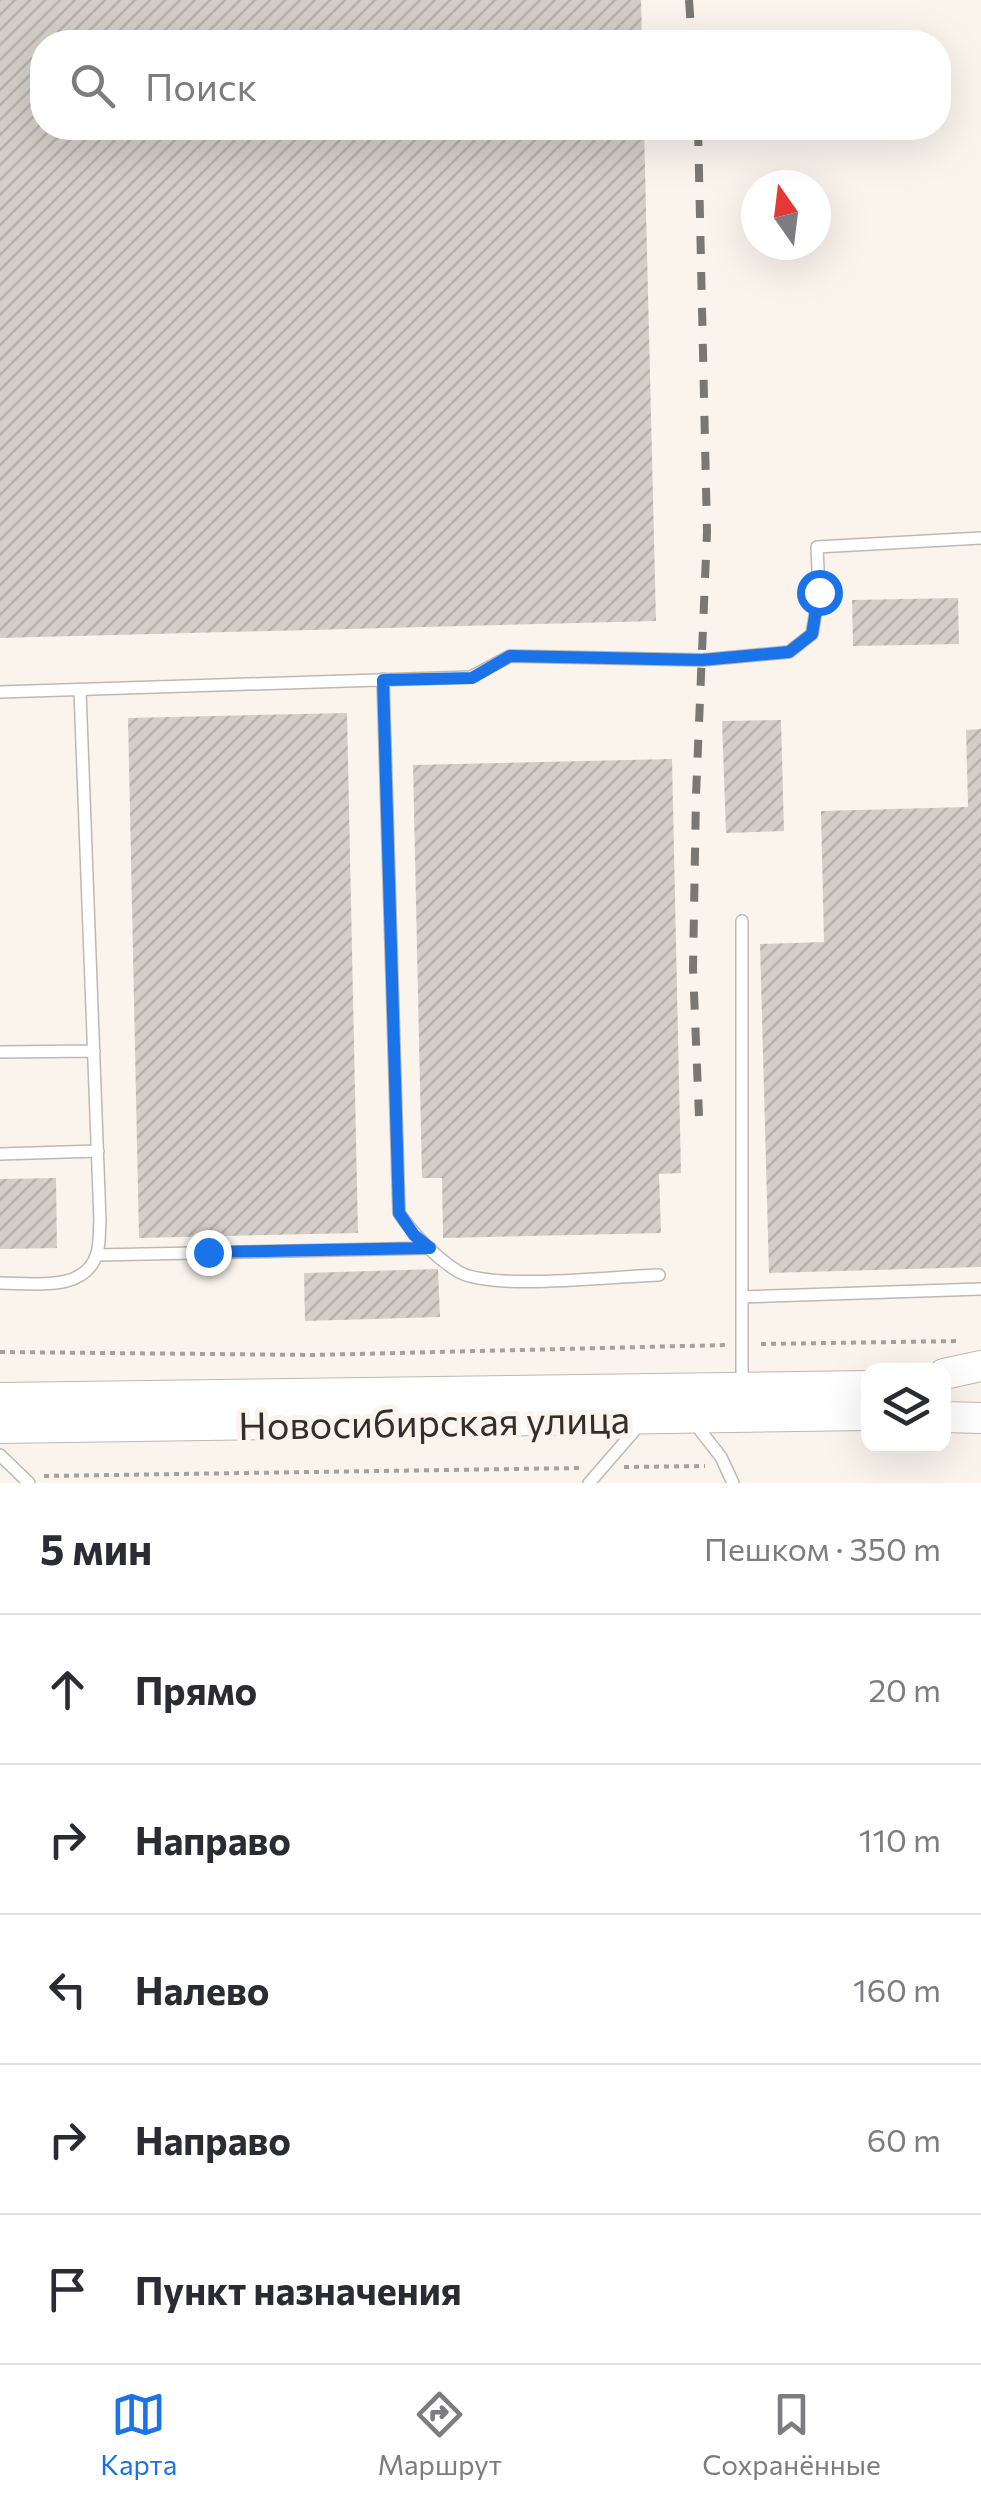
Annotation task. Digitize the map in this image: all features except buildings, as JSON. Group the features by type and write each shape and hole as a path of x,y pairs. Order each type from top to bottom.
{"main road":[{"path":"951,1372 981,1366"},
{"name":"Новосибирская улица","path":"0,1398 861,1386"},
{"name":"Новосибирская улица","path":"0,1428 861,1415"},
{"path":"951,1417 981,1418"}],"lane":[{"path":"0,692 472,678 510,656 702,660 789,652 812,634 819,592 817,547 981,538"},
{"path":"383,680 399,1213 414,1235 462,1274 502,1281 659,1275"},
{"path":"0,1284 70,1282 97,1255 98,1151 80,691"},
{"path":"742,921 742,1387"},
{"path":"0,1052 94,1051"},
{"path":"0,1154 98,1151"},
{"path":"97,1255 430,1248"},
{"path":"742,1297 981,1289"},
{"path":"590,1483 647,1417"},
{"path":"689,1417 733,1483"},
{"path":"0,1455 25,1479"}],"path":[{"path":"0,1352 314,1354 961,1341"},
{"path":"25,1479 724,1465"}],"railway":[{"path":"689,0 691,30"},
{"path":"698,140 707,532 693,968 699,1116"}],"route":[{"path":"208,1252 430,1248 414,1235 399,1213 383,680 472,678 510,656 702,660 789,652 812,634 819,592"}]}
